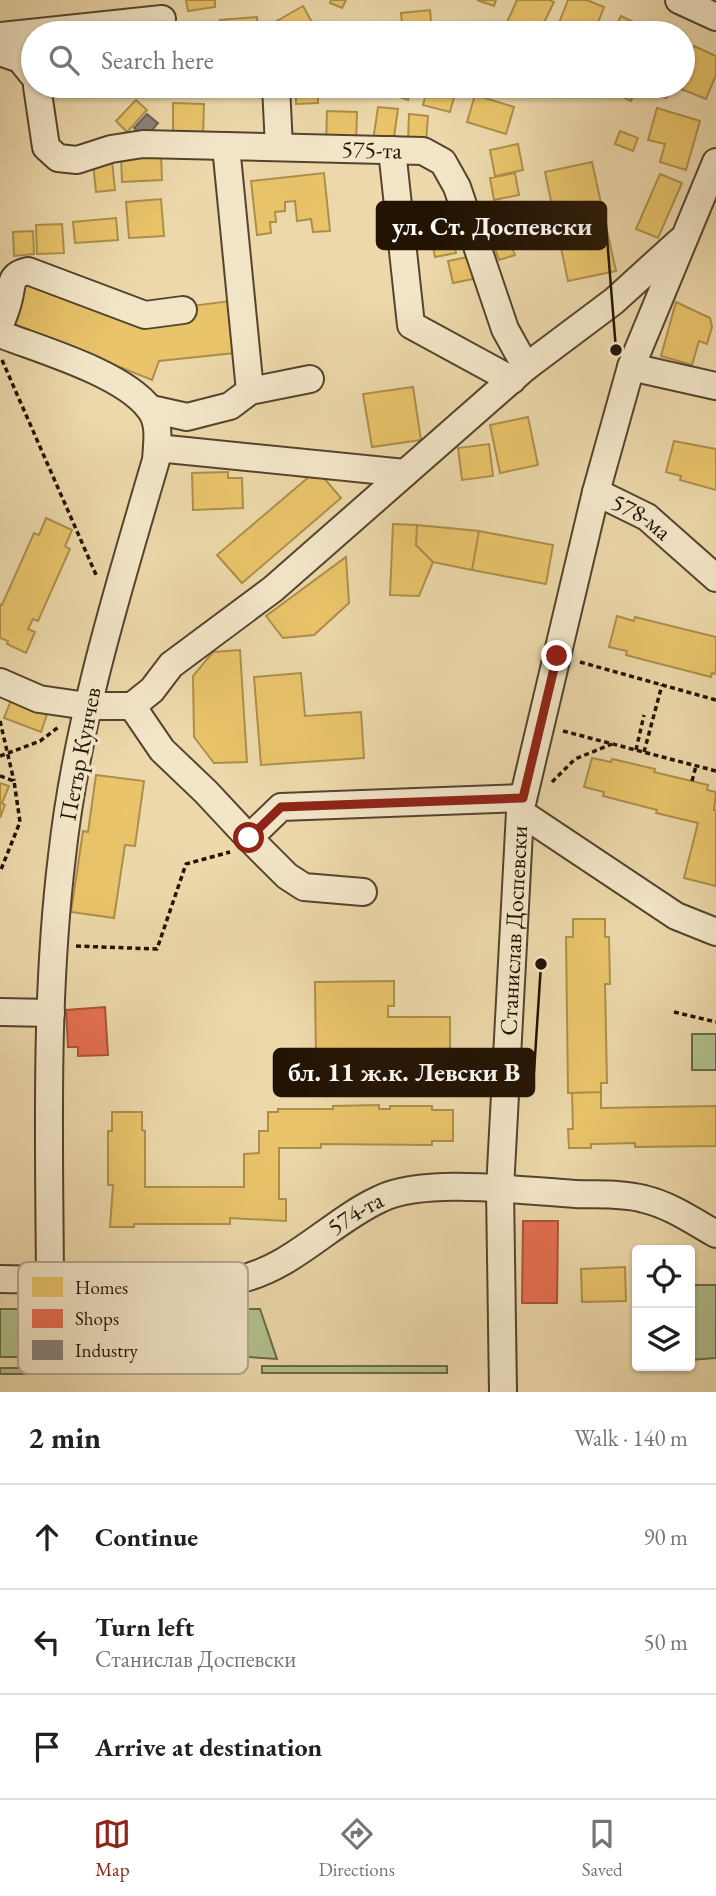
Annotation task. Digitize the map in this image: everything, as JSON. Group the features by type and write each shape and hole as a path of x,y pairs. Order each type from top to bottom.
{"street":[{"path":"679,0 716,17"},
{"path":"143,21 162,19"},
{"path":"0,36 21,34"},
{"path":"0,52 21,60"},
{"name":"575-та","path":"39,98 46,147 58,158 77,160 111,149 143,144 423,151 443,162 457,187 472,226 519,374"},
{"path":"276,98 279,147"},
{"path":"226,146 250,391"},
{"path":"391,150 411,324 519,374"},
{"name":"Станислав Доспевски","path":"503,1392 500,1189 522,805 596,492 631,367 716,162"},
{"path":"0,682 38,699 87,706 132,706 152,691 170,665 273,589 519,374 614,300 685,237"},
{"path":"0,325 9,301 11,281 15,276 28,271 145,315 183,310"},
{"path":"0,334 93,370 125,387 151,409 187,417 230,406 250,391 310,379"},
{"path":"631,367 716,386"},
{"name":"Петър Кунчев","path":"50,1262 51,1013 62,855 87,706 111,611 156,460 158,434 151,409"},
{"path":"157,448 405,473"},
{"name":"578-ма","path":"596,492 647,517 716,578"},
{"path":"132,706 162,750 287,876 304,887 363,891"},
{"path":"249,838 281,807 522,805 676,916 716,932"},
{"path":"0,1012 51,1013"},
{"name":"574-та","path":"248,1276 294,1256 360,1209 398,1191 422,1188 500,1189 643,1198 669,1208 716,1234"},
{"name":"574-та","path":"0,1279 18,1279"}],"path":[{"path":"0,356 111,611"},
{"path":"557,656 716,700"},
{"path":"644,752 662,685"},
{"path":"0,756 40,741 87,706"},
{"path":"636,750 644,715"},
{"path":"0,721 20,822 0,872"},
{"path":"541,725 716,771"},
{"path":"548,786 575,759 613,744"},
{"path":"692,781 696,765"},
{"path":"0,776 14,781"},
{"path":"54,946 157,949 186,864 228,854 249,838"},
{"path":"674,1012 716,1022"},
{"path":"429,1087 505,1087"}],"green space":[{"path":"692,1034 716,1034 716,1070 692,1070"},
{"path":"695,1285 716,1285 716,1358 695,1360"},
{"path":"0,1309 18,1309 18,1357 0,1357"},
{"path":"248,1309 260,1309 277,1359 248,1357"},
{"path":"262,1366 447,1366 447,1373 262,1373"},
{"path":"0,1368 18,1368 18,1374 0,1374"}],"building: Homes":[{"path":"186,0 215,0 215,7 188,11"},
{"path":"331,0 346,0 342,8 330,3"},
{"path":"477,0 496,0 494,6"},
{"path":"517,0 554,2 545,21 507,21"},
{"path":"568,0 587,0 604,7 599,21 560,21"},
{"path":"303,6 311,21 277,21"},
{"path":"430,10 431,21 402,21 401,13"},
{"path":"621,16 631,21 618,21"},
{"path":"257,17 257,21 220,21"},
{"path":"695,46 716,56 716,75 706,99 695,95"},
{"path":"296,98 318,98 318,103 296,104"},
{"path":"425,98 454,98 450,112 423,105"},
{"path":"474,98 485,98 514,107 506,134 467,122"},
{"path":"136,100 147,110 127,132 116,121"},
{"path":"173,103 204,104 203,135 173,134"},
{"path":"378,107 398,109 393,144 373,141"},
{"path":"657,108 700,121 686,170 660,162 665,144 648,140"},
{"path":"327,111 357,112 356,144 326,143"},
{"path":"409,114 428,116 426,143 408,141"},
{"path":"620,131 638,138 633,151 615,144"},
{"path":"518,144 523,170 495,176 490,150"},
{"path":"161,154 162,180 122,182 121,156"},
{"path":"112,161 115,190 96,192 93,163"},
{"path":"592,162 616,271 568,281 545,172"},
{"path":"324,173 330,231 313,232 311,219 297,221 295,201 285,202 285,211 275,212 276,222 270,222 271,233 257,235 251,181"},
{"path":"515,173 519,195 494,200 490,178"},
{"path":"660,174 682,183 658,238 636,229"},
{"path":"161,199 164,236 129,238 126,202"},
{"path":"522,213 531,238 511,245 515,255 499,260 493,243 508,238 502,220"},
{"path":"116,218 118,240 75,243 73,222"},
{"path":"62,224 64,253 37,254 36,225"},
{"path":"450,224 456,253 435,257 429,228"},
{"path":"33,231 34,254 14,256 13,232"},
{"path":"473,256 478,278 453,283 448,261"},
{"path":"25,281 137,326 192,321 191,306 230,301 235,353 159,361 152,380 8,322"},
{"path":"676,302 710,318 712,327 707,344 699,341 692,365 661,356"},
{"path":"413,387 421,440 372,447 363,394"},
{"path":"528,417 538,465 500,473 490,425"},
{"path":"674,441 716,449 716,490 680,480 681,476 666,472"},
{"path":"489,444 493,476 462,480 458,448"},
{"path":"317,470 341,498 242,583 217,555"},
{"path":"228,472 228,478 242,478 243,508 193,510 192,473"},
{"path":"46,518 72,530 65,546 70,549 38,621 33,619 28,629 35,632 26,653 0,638 0,604 2,605 34,533 39,535"},
{"path":"393,524 417,525 416,545 433,562 419,596 390,595"},
{"path":"417,525 479,531 472,570 433,562 416,545"},
{"path":"479,531 553,545 546,584 472,570"},
{"path":"346,557 349,603 314,635 283,638 266,616"},
{"path":"617,616 634,621 635,617 716,637 716,674 712,673 711,677 626,655 627,651 609,647"},
{"path":"240,650 247,762 214,763 194,737 193,676 213,652"},
{"path":"301,673 305,716 361,712 364,758 261,765 254,677"},
{"path":"12,698 48,711 41,732 4,718"},
{"path":"592,758 611,762 612,759 655,769 654,772 708,785 707,790 716,792 716,886 684,878 698,823 656,813 657,810 603,796 604,792 584,787"},
{"path":"96,775 144,781 135,846 125,845 114,918 71,912 83,831 88,832"},
{"path":"0,783 9,786 2,803 5,805 0,818"},
{"path":"573,919 605,919 605,937 609,937 610,984 605,984 607,1083 601,1083 601,1092 568,1093 566,937 573,937"},
{"path":"394,981 394,1006 388,1006 388,1017 450,1017 450,1063 316,1064 315,982"},
{"path":"601,1092 601,1108 716,1106 716,1146 635,1147 635,1143 591,1144 591,1148 569,1148 568,1129 573,1129 572,1093"},
{"path":"379,1105 379,1109 390,1109 390,1106 432,1106 432,1110 453,1110 453,1141 432,1141 432,1145 321,1144 321,1148 279,1148 279,1199 286,1199 286,1221 230,1218 230,1224 134,1224 134,1227 110,1227 113,1185 108,1185 108,1131 112,1131 112,1112 142,1112 142,1130 145,1131 145,1187 244,1187 244,1154 259,1153 259,1131 268,1131 268,1112 278,1112 278,1109 333,1109 333,1106"},
{"path":"625,1267 626,1301 582,1302 581,1269"}],"building: Shops":[{"path":"105,1007 108,1055 78,1056 78,1047 68,1047 66,1010"},
{"path":"523,1221 558,1221 557,1303 522,1303"}],"building: Industry":[{"path":"147,114 158,123 145,138 134,128"}],"place":[{"name":"ул. Ст. Доспевски","path":"616,350"},
{"name":"бл. 11 ж.к. Левски В","path":"541,964"}],"route":[{"path":"249,838 281,807 523,798 557,656"}]}
